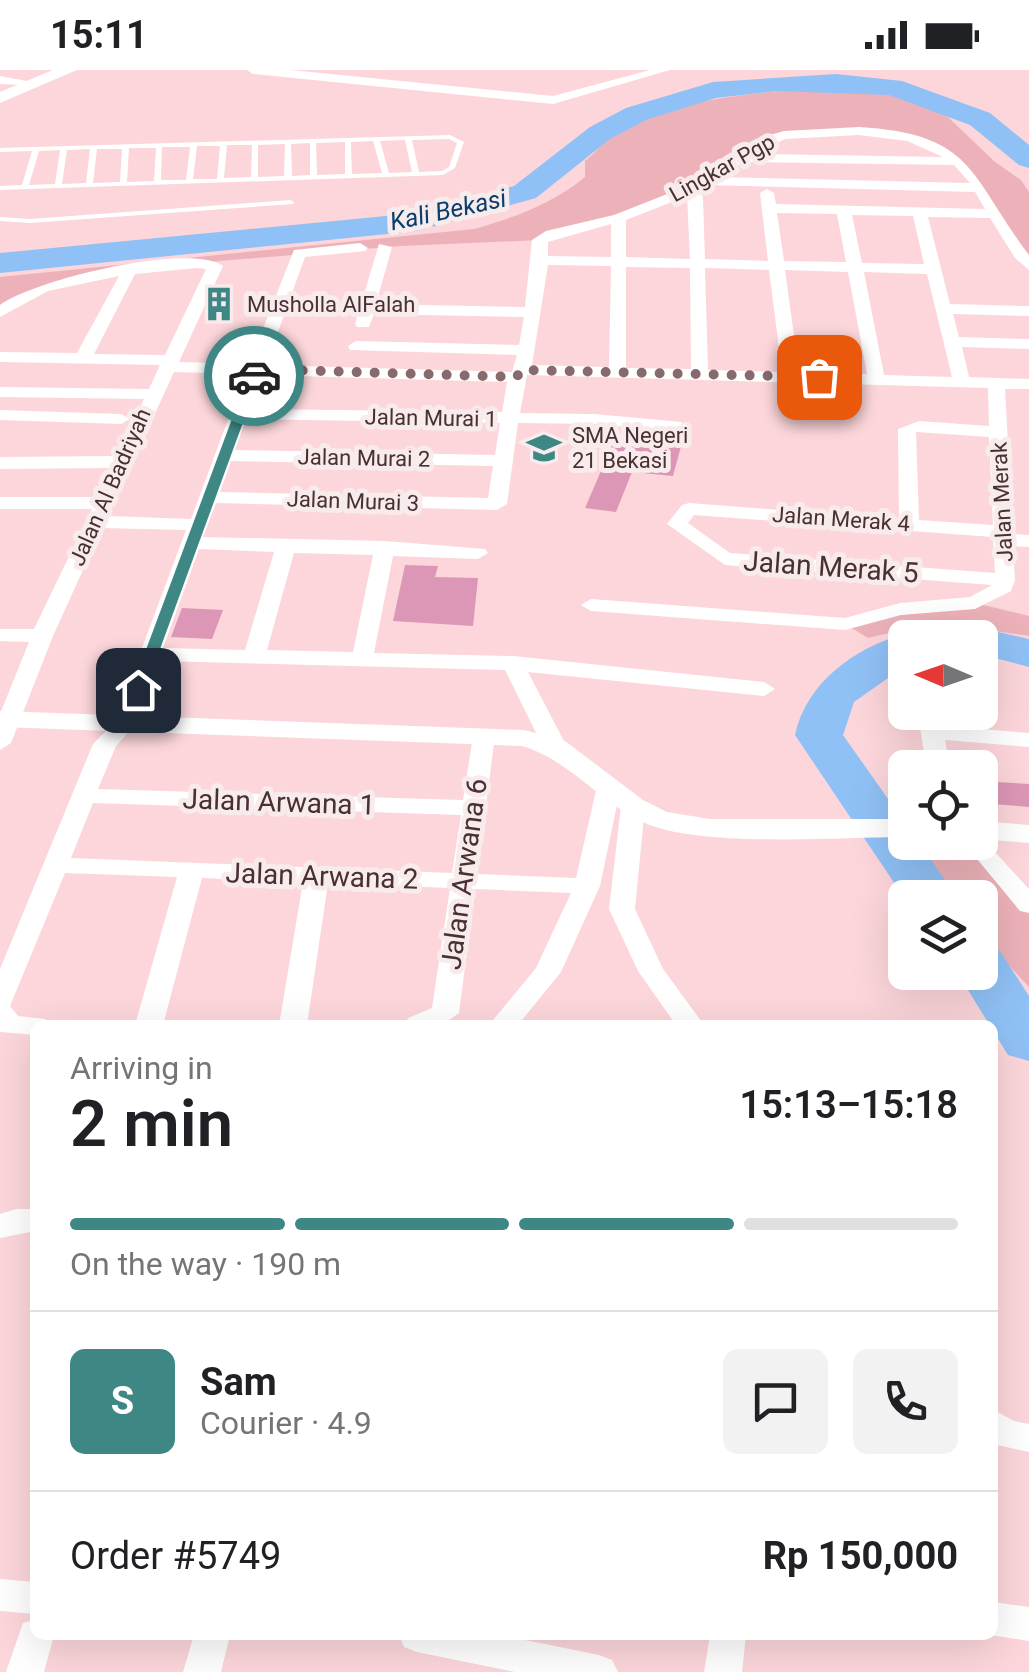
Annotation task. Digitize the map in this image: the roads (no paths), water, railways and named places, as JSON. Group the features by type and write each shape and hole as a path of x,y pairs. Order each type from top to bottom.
{"main road":[{"path":"0,89 49,70"},
{"path":"0,98 68,70"}],"street":[{"path":"253,70 553,100 664,70"},
{"path":"0,80 21,81"},
{"name":"Lingkar Pgp","path":"541,260 540,240 551,234 619,218 696,186 768,140 816,132 908,136 926,141 956,162 980,188 1029,265"},
{"path":"738,158 956,162"},
{"path":"766,183 791,376"},
{"path":"700,374 696,186 766,183 980,188"},
{"path":"770,208 996,214"},
{"path":"844,210 876,379"},
{"path":"919,212 962,382"},
{"path":"617,372 619,218"},
{"path":"0,1001 105,744 124,725 299,252 360,248"},
{"path":"350,372 384,248"},
{"path":"502,461 507,420 527,350 541,260 933,269"},
{"name":"Jalan Al Badriyah","path":"3,728 152,394 214,269 205,263 128,273"},
{"path":"0,312 22,293 50,284 128,273"},
{"path":"83,358 128,273"},
{"path":"367,309 531,312"},
{"path":"944,309 1029,311"},
{"path":"952,342 1029,344"},
{"path":"356,346 527,350"},
{"path":"0,357 350,372 617,372 1029,384"},
{"name":"Jalan Merak","path":"591,605 845,624 900,609 975,604 1004,584 996,383"},
{"path":"0,392 152,394"},
{"name":"Jalan Murai 1","path":"240,414 594,419 682,427"},
{"path":"0,415 122,420"},
{"path":"909,524 907,429 919,426 998,432"},
{"name":"Jalan Murai 2","path":"225,455 502,461"},
{"name":"Jalan Murai 3","path":"210,497 497,504 502,461"},
{"path":"0,463 122,462"},
{"path":"0,503 100,512 196,534 286,544 478,552"},
{"name":"Jalan Merak 4","path":"681,515 690,508 909,524 1029,541"},
{"name":"Jalan Merak 5","path":"681,515 677,524 725,559 1004,584"},
{"path":"254,658 286,544"},
{"path":"362,660 385,547"},
{"path":"1004,584 1029,590"},
{"path":"0,635 42,636"},
{"path":"152,654 513,663 764,689"},
{"path":"513,663 556,746"},
{"path":"3,728 124,725 524,738 556,746 633,806 659,820 710,828 888,828"},
{"path":"974,730 1029,740"},
{"name":"Jalan Arwana 6","path":"429,1020 445,1013 484,736"},
{"path":"507,1020 548,972 587,886 609,786"},
{"name":"Jalan Arwana 1","path":"85,796 474,808"},
{"path":"633,806 622,909 651,971 686,1020"},
{"path":"998,831 1029,834"},
{"path":"990,860 1029,905"},
{"name":"Jalan Arwana 2","path":"57,866 587,886"},
{"path":"150,1020 192,870"},
{"path":"294,1020 317,876"},
{"path":"0,1012 10,1025 30,1026"},
{"path":"0,1226 30,1220"},
{"path":"998,1428 1005,1434 1029,1438"},
{"path":"0,1595 30,1598"},
{"path":"998,1620 1029,1624"},
{"path":"25,1672 35,1640"},
{"path":"202,1672 211,1640"},
{"path":"441,1640 598,1672"},
{"path":"723,1672 727,1640"}],"lane":[{"path":"0,150 450,137 461,142 449,171 0,188"},
{"path":"408,139 416,174"},
{"path":"376,140 386,175"},
{"path":"348,141 349,176"},
{"path":"288,142 288,178"},
{"path":"313,142 314,178"},
{"path":"254,180 255,143"},
{"path":"220,181 224,144"},
{"path":"189,182 194,145"},
{"path":"156,183 159,146"},
{"path":"123,184 126,147"},
{"path":"26,188 36,148"},
{"path":"58,186 64,148"},
{"path":"89,185 94,148"},
{"path":"0,219 40,220 290,202"}],"waterway":[{"name":"Kali Bekasi","path":"0,263 417,222 525,192 600,133 636,114 713,90 776,83 836,82 893,87 980,119 1029,159"},
{"path":"998,645 1029,653"},
{"path":"888,657 838,692 822,719 819,735 919,880"},
{"path":"997,990 1029,1041"}],"place":[{"name":"Musholla AlFalah","path":"219,304"},
{"name":"SMA Negeri 21 Bekasi","path":"544,448"}]}
